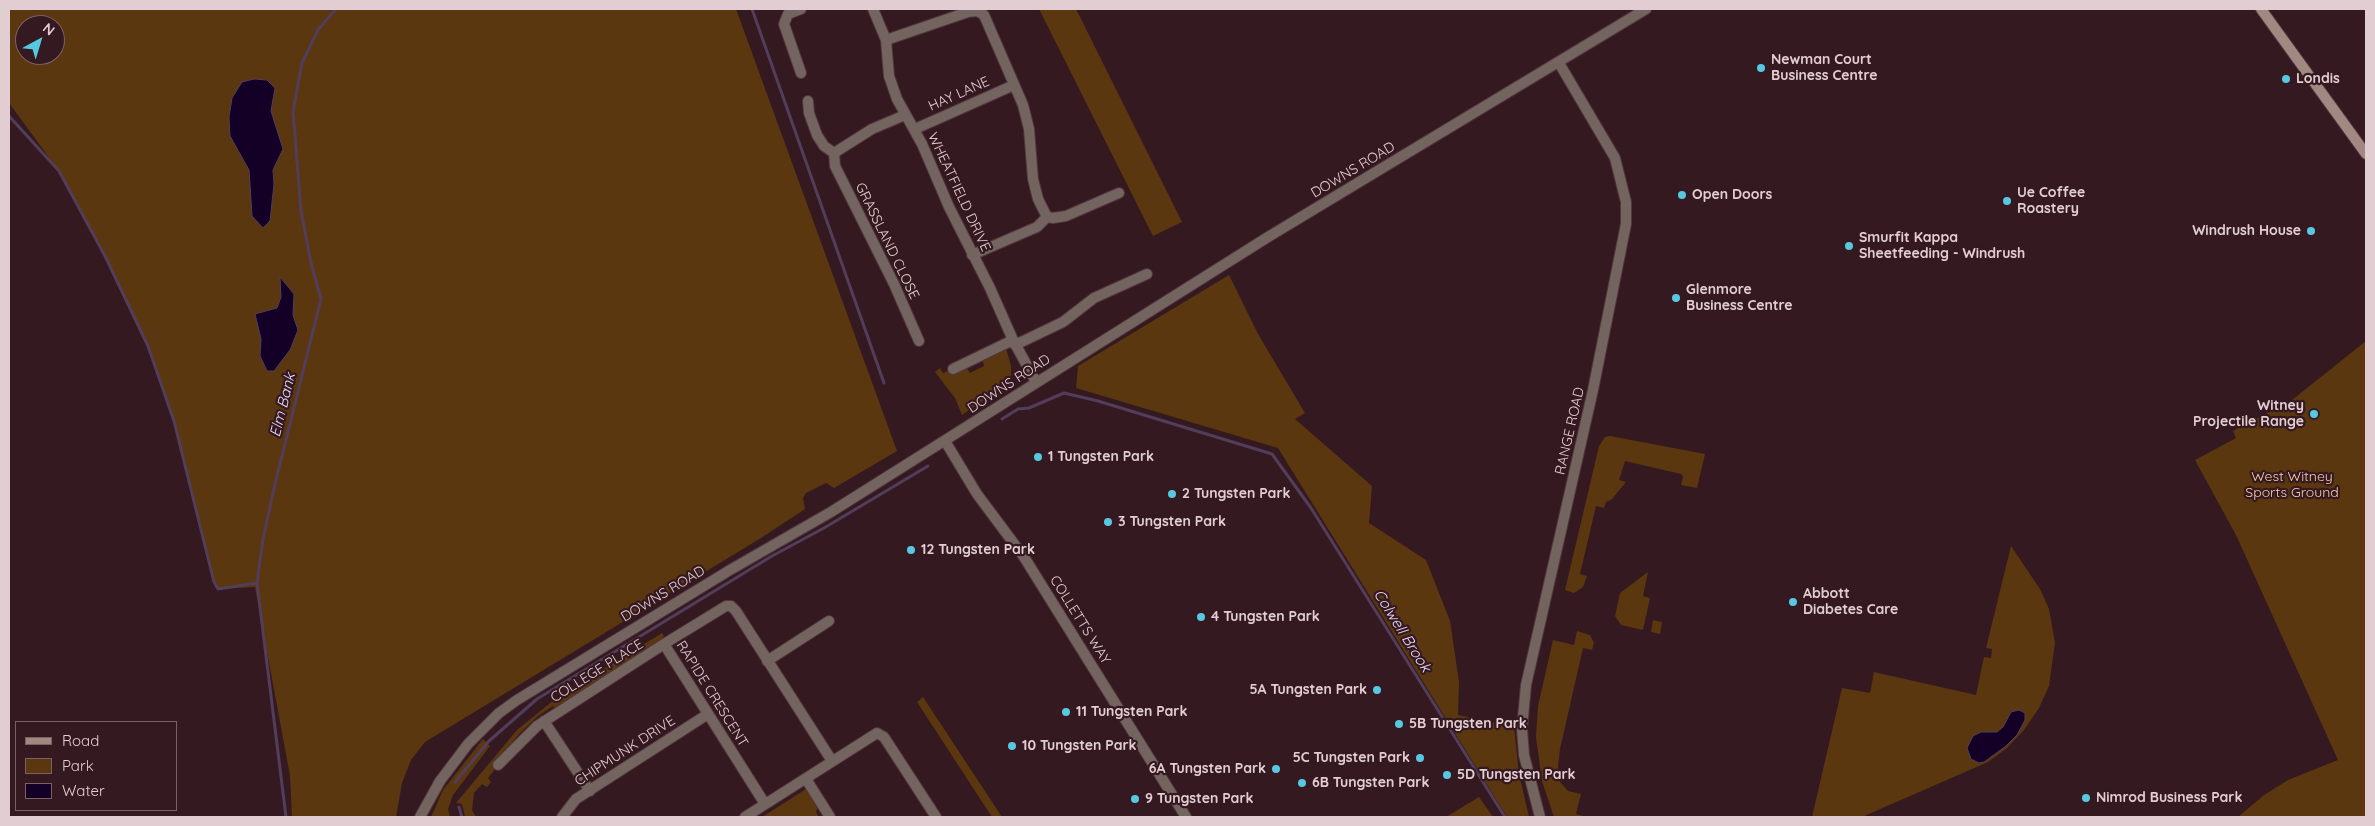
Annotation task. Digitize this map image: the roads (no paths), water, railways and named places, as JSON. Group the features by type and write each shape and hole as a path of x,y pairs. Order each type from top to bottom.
{"main road":[{"path":"2261,9 2366,154"}],"street":[{"path":"801,73 784,24 786,11 802,9"},
{"name":"WHEATFIELD DRIVE","path":"873,9 886,40 891,83 905,115 915,129 1014,342 1036,382"},
{"name":"DOWNS ROAD","path":"420,817 440,782 468,744 499,713 517,700 945,441 1036,382 1357,182 1559,63 1646,9"},
{"path":"886,40 977,10 987,21 1027,117 1033,179 1038,199 1047,216 1053,218 1066,216 1119,193"},
{"name":"RANGE ROAD","path":"1540,817 1528,777 1524,755 1522,729 1526,685 1593,390 1626,224 1626,202 1615,158 1559,63"},
{"name":"HAY LANE","path":"915,129 1014,85"},
{"name":"GRASSLAND CLOSE","path":"808,101 809,113 817,135 824,146 834,153 835,166 894,284 919,341"},
{"path":"834,153 872,129 905,115"},
{"path":"972,255 1037,227 1047,216"},
{"path":"953,369 1063,322 1094,298 1147,274"},
{"name":"COLLETTS WAY","path":"945,441 977,494 1024,557 1186,817"},
{"name":"RAPIDE CRESCENT","path":"766,804 664,644 726,606 731,606 832,761"},
{"path":"767,661 829,621"},
{"name":"COLLEGE PLACE","path":"498,765 521,740 544,721 664,644"},
{"name":"CHIPMUNK DRIVE","path":"562,817 570,804 708,714"},
{"name":"COLLEGE PLACE","path":"544,721 590,791"},
{"path":"745,817 872,735 881,734 936,817"},
{"path":"806,779 830,817"}],"water":[{"path":"254,79 267,80 275,88 271,111 283,149 273,170 274,184 270,221 263,228 252,216 249,170 230,136 229,117 232,98 242,82"},
{"path":"280,277 294,294 293,315 298,330 290,350 274,371 267,371 260,356 261,339 255,314 277,308 281,297"},
{"path":"2019,710 2025,713 2025,720 2017,735 2006,746 1984,762 1979,763 1971,759 1967,748 1973,736 1981,732 1997,732 2003,727 2011,712"}],"waterway":[{"name":"Elm Bank","path":"286,817 257,583 263,539 275,484 321,299 311,263 301,211 293,111 302,63 318,30 336,9"},
{"path":"752,9 884,383"},
{"path":"9,116 59,171 105,256 148,346 174,421 214,582 218,589 257,583"},
{"name":"Colwell Brook","path":"1002,419 1018,409 1029,408 1064,393 1098,401 1272,454 1311,508 1505,817"},
{"path":"455,782 489,741 537,699 772,556 824,528 928,466"},
{"path":"459,807 462,817"}],"place":[{"name":"Newman Court Business Centre","path":"1761,68"},
{"name":"Londis","path":"2286,79"},
{"name":"Open Doors","path":"1682,195"},
{"name":"Ue Coffee Roastery","path":"2007,201"},
{"name":"Windrush House","path":"2311,231"},
{"name":"Smurfit Kappa Sheetfeeding - Windrush","path":"1849,246"},
{"name":"Glenmore Business Centre","path":"1676,298"},
{"name":"Witney Projectile Range","path":"2314,414"},
{"name":"1 Tungsten Park","path":"1038,457"},
{"name":"2 Tungsten Park","path":"1172,494"},
{"name":"3 Tungsten Park","path":"1108,522"},
{"name":"12 Tungsten Park","path":"911,550"},
{"name":"Abbott Diabetes Care","path":"1793,602"},
{"name":"4 Tungsten Park","path":"1201,617"},
{"name":"5A Tungsten Park","path":"1377,690"},
{"name":"11 Tungsten Park","path":"1066,712"},
{"name":"5B Tungsten Park","path":"1399,724"},
{"name":"10 Tungsten Park","path":"1012,746"},
{"name":"5C Tungsten Park","path":"1420,758"},
{"name":"6A Tungsten Park","path":"1276,769"},
{"name":"5D Tungsten Park","path":"1447,775"},
{"name":"6B Tungsten Park","path":"1302,783"},
{"name":"Nimrod Business Park","path":"2086,798"},
{"name":"9 Tungsten Park","path":"1135,799"}],"park label":[{"name":"West Witney Sports Ground","path":"2292,486"}]}
